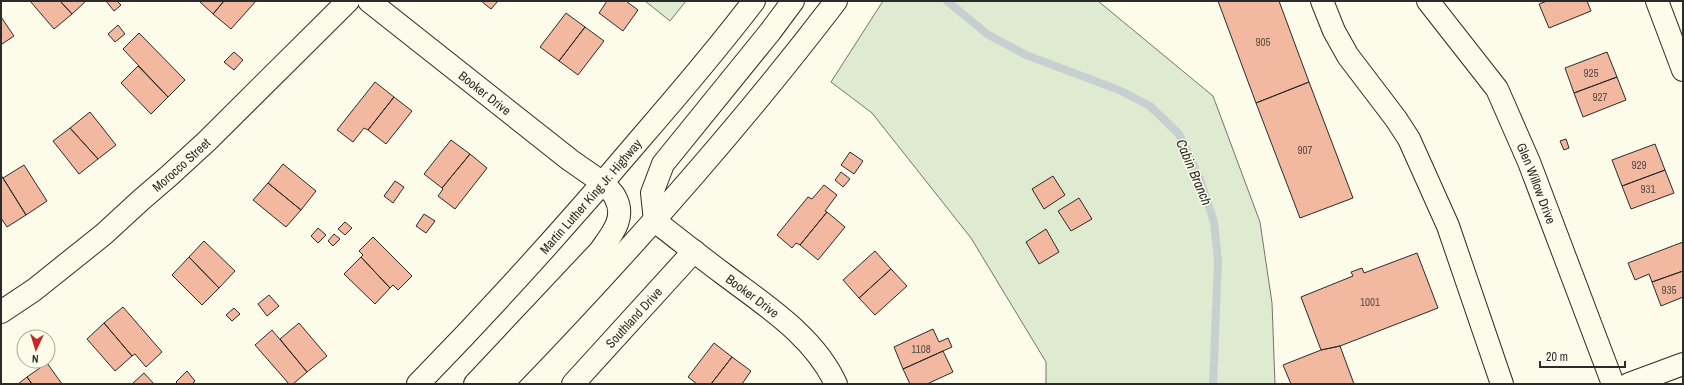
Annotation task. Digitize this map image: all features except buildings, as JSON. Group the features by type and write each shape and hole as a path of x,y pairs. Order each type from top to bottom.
{"street":[{"name":"Morocco Street","path":"1,312 34,290 104,234 170,175 207,141 348,1"},
{"name":"Booker Drive","path":"369,1 570,160 603,183 616,198 619,212 617,226 600,251 475,384"},
{"name":"Martin Luther King Jr. Highway","path":"418,384 542,252 603,183 754,1"},
{"path":"655,221 652,192 663,164 770,32 793,1"},
{"path":"502,384 655,221 796,53 836,1"},
{"path":"1322,1 1334,31 1348,56 1396,119 1409,139 1448,226 1502,384"},
{"name":"Glen Willow Drive","path":"1428,1 1498,89 1529,162 1613,384"},
{"path":"1657,1 1683,70"},
{"name":"Booker Drive","path":"655,221 777,314 809,344 831,374 836,384"},
{"name":"Southland Drive","path":"573,384 694,251"},
{"path":"1629,384 1683,364"}],"green space":[{"path":"645,1 686,1 670,21"},
{"path":"883,1 1098,1 1213,96 1260,222 1272,303 1275,384 1046,384 1046,362 971,238 872,113 831,82"}],"waterway":[{"name":"Cabin Branch","path":"947,1 987,34 1026,55 1119,90 1150,106 1179,134 1200,179 1214,222 1218,260 1213,384"}]}
